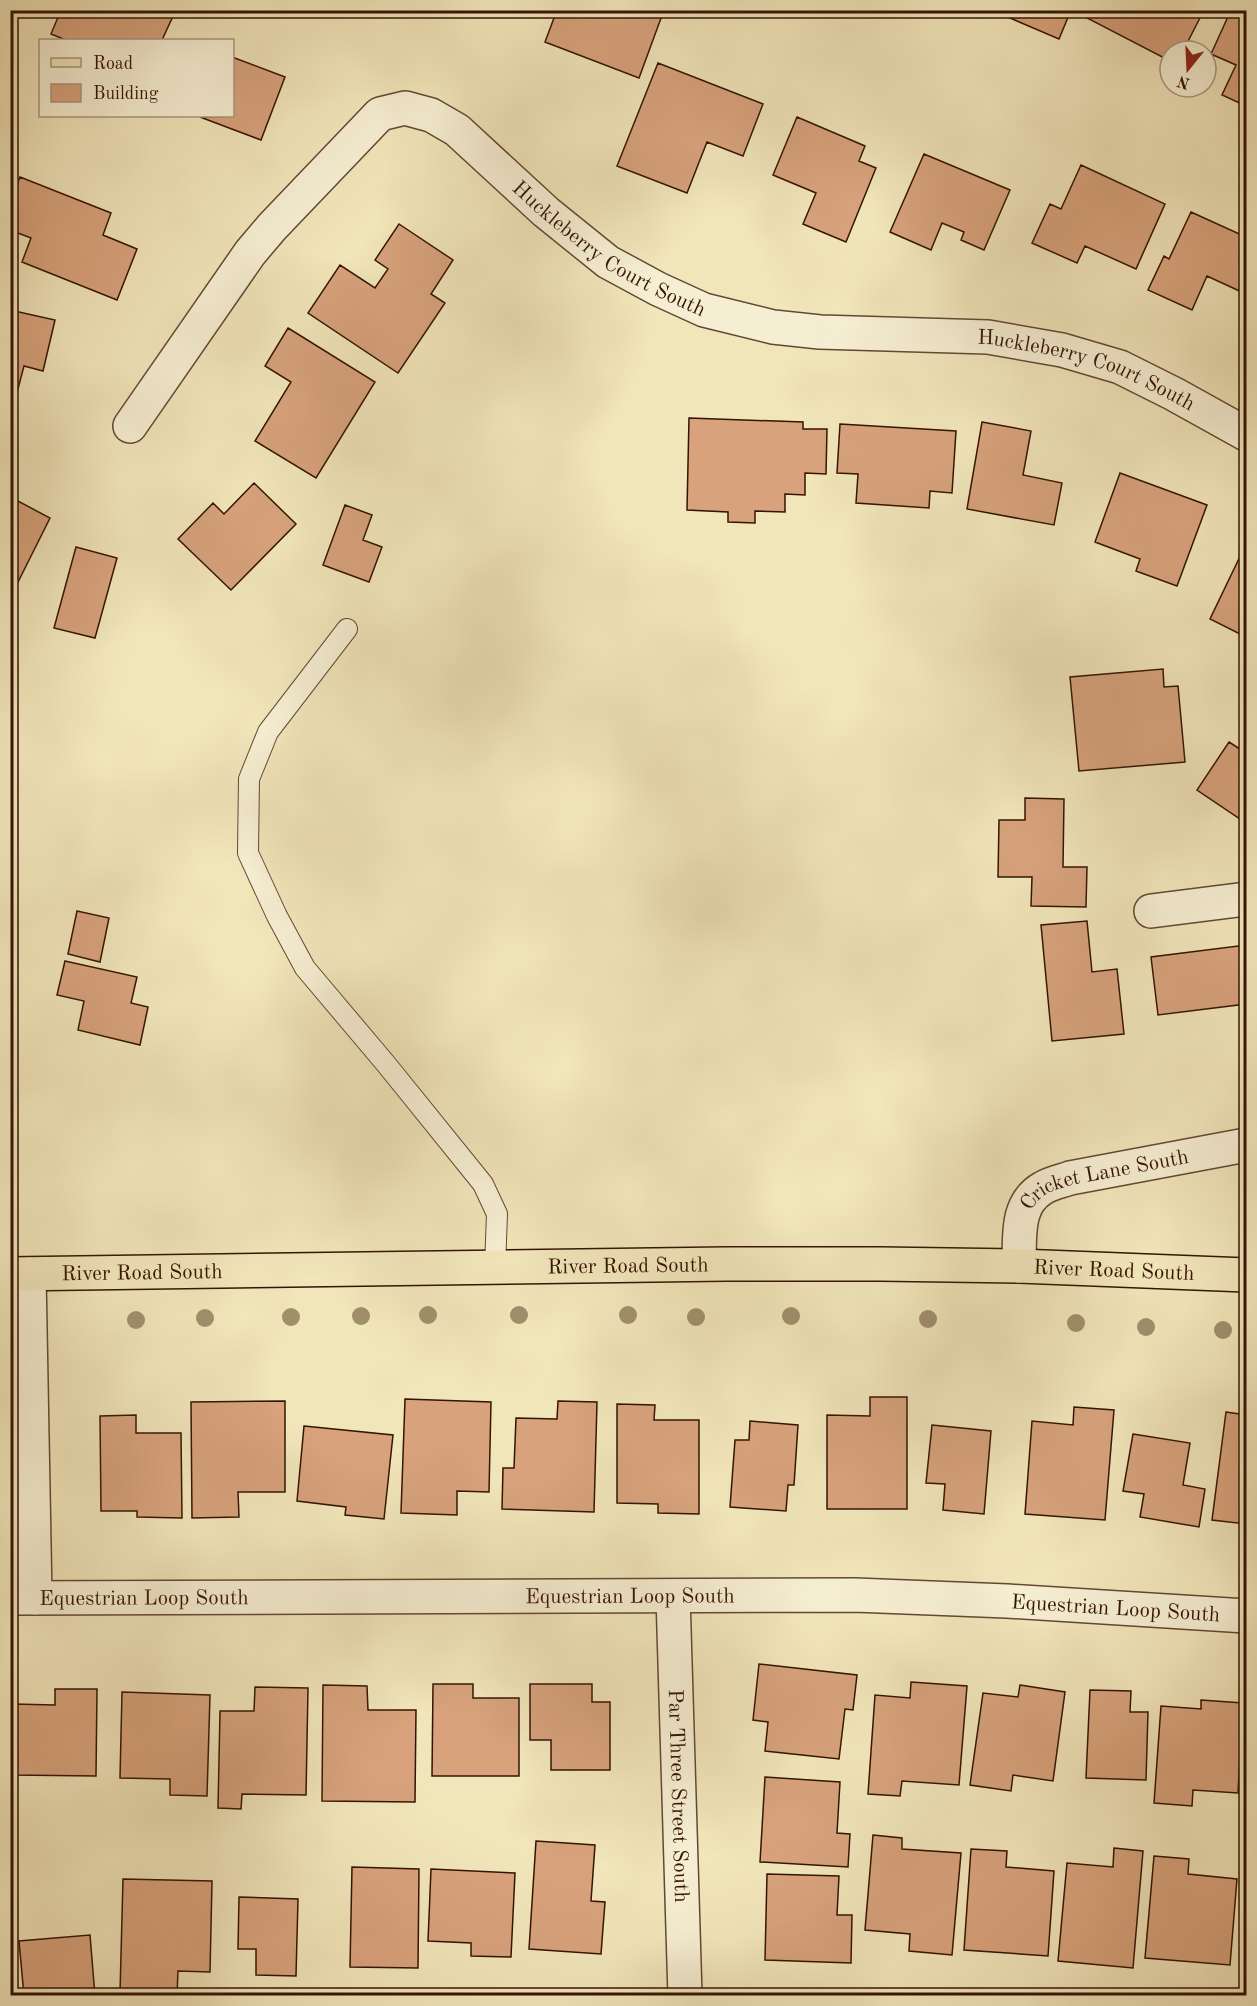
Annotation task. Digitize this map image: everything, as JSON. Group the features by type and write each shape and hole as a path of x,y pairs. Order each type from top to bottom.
{"main road":[{"name":"River Road South","path":"20,1274 773,1264 1019,1266 1246,1275"}],"street":[{"name":"Huckleberry Court South","path":"130,426 250,253 272,227 380,114 405,108 431,115 457,130 546,212 608,262 704,310 773,327 820,332 988,337 1062,350 1120,367 1246,434"},
{"path":"1150,910 1246,899"},
{"name":"Cricket Lane South","path":"1019,1266 1020,1226 1025,1205 1043,1188 1070,1178 1246,1146"},
{"path":"20,1274 23,1598"},
{"name":"Equestrian Loop South","path":"23,1598 855,1595 1007,1601 1246,1616"},
{"name":"Par Three Street South","path":"674,1596 685,1995"}],"lane":[{"path":"347,629 268,732 249,779 248,853 277,916 305,968 400,1080 483,1184 497,1214 495,1267"}],"building":[{"path":"61,10 166,10 174,14 162,39 64,39 51,34"},
{"path":"557,10 664,10 639,78 545,42"},
{"path":"1005,10 1071,10 1059,39 1003,15"},
{"path":"1090,10 1204,10 1189,39 1158,39 1158,55 1087,18"},
{"path":"1231,10 1241,10 1246,13 1246,106 1222,95 1236,65 1218,57 1218,39"},
{"path":"234,58 285,77 261,140 200,117 234,117"},
{"path":"658,63 763,104 743,156 707,142 687,193 617,166"},
{"path":"797,117 865,146 859,161 876,168 846,242 803,224 816,193 773,175"},
{"path":"924,154 1010,190 984,250 961,240 964,232 942,223 931,250 890,232"},
{"path":"1081,165 1165,204 1136,269 1085,246 1077,263 1032,243 1050,204 1061,209"},
{"path":"20,177 111,213 103,235 137,249 117,300 22,262 31,238 10,230 10,201"},
{"path":"1191,212 1246,237 1246,294 1207,276 1192,310 1148,290 1164,256 1169,259"},
{"path":"399,224 453,260 431,294 445,303 398,373 308,313 340,265 375,288 388,269 375,260"},
{"path":"10,310 55,320 43,371 24,366 10,419"},
{"path":"288,328 375,382 316,478 255,441 291,382 265,366"},
{"path":"689,418 803,422 803,429 827,429 826,474 805,473 805,495 785,494 785,512 755,511 755,523 728,522 728,512 687,510"},
{"path":"982,422 1031,431 1023,475 1062,483 1054,525 967,509"},
{"path":"840,424 956,431 952,493 930,491 929,508 856,503 858,474 837,473"},
{"path":"1120,473 1207,505 1177,586 1136,571 1140,559 1095,542"},
{"path":"254,483 296,524 231,590 178,539 213,503 224,514"},
{"path":"16,500 50,518 17,584 10,581 10,510"},
{"path":"345,505 372,515 363,540 382,547 369,582 323,565"},
{"path":"1246,544 1246,637 1210,619"},
{"path":"76,547 117,558 95,638 54,628"},
{"path":"1163,669 1164,687 1178,686 1185,762 1079,771 1070,677"},
{"path":"1229,742 1246,753 1246,823 1197,790"},
{"path":"1025,798 1064,799 1063,867 1087,867 1086,907 1031,906 1032,877 998,877 999,820 1025,820"},
{"path":"77,911 109,918 100,962 68,954"},
{"path":"1087,921 1092,972 1117,969 1124,1034 1052,1041 1041,925"},
{"path":"1246,945 1246,1004 1158,1015 1151,957"},
{"path":"65,961 137,977 131,1003 148,1007 140,1045 78,1030 84,1001 57,995"},
{"path":"870,1397 907,1397 907,1509 827,1509 827,1415 870,1416"},
{"path":"405,1399 491,1402 489,1492 457,1491 457,1515 401,1513"},
{"path":"285,1401 285,1492 238,1492 239,1517 192,1518 191,1402"},
{"path":"558,1401 597,1402 594,1512 502,1509 503,1468 514,1468 516,1418 557,1419"},
{"path":"617,1404 655,1405 654,1420 699,1420 699,1514 658,1513 658,1504 617,1503"},
{"path":"1074,1407 1114,1410 1105,1520 1025,1514 1032,1421 1073,1425"},
{"path":"1226,1412 1246,1415 1246,1524 1212,1520"},
{"path":"136,1415 136,1433 181,1433 182,1518 137,1517 137,1511 101,1511 100,1416"},
{"path":"750,1421 798,1425 794,1485 788,1485 786,1511 730,1507 735,1440 749,1440"},
{"path":"932,1425 991,1431 984,1514 943,1510 945,1484 926,1483"},
{"path":"304,1426 393,1435 384,1519 345,1515 346,1507 297,1501"},
{"path":"1133,1434 1190,1443 1183,1485 1205,1489 1199,1527 1140,1517 1144,1494 1123,1491"},
{"path":"759,1664 857,1675 853,1710 845,1709 839,1759 765,1751 768,1722 753,1720"},
{"path":"911,1682 967,1686 959,1785 902,1781 900,1796 868,1794 875,1695 910,1698"},
{"path":"433,1684 473,1684 473,1698 519,1698 519,1776 432,1776"},
{"path":"530,1684 592,1684 592,1702 610,1702 610,1770 551,1770 551,1740 530,1740"},
{"path":"323,1685 367,1686 368,1710 416,1710 415,1802 322,1801"},
{"path":"1020,1685 1065,1692 1053,1781 1013,1775 1011,1791 970,1785 983,1693 1018,1697"},
{"path":"255,1687 308,1688 306,1795 242,1794 241,1809 218,1808 220,1711 254,1711"},
{"path":"55,1689 97,1689 96,1776 12,1775 13,1704 55,1705"},
{"path":"1090,1690 1131,1691 1130,1712 1148,1712 1146,1780 1086,1778"},
{"path":"122,1692 210,1695 207,1796 170,1795 170,1779 120,1778"},
{"path":"1201,1700 1243,1703 1238,1793 1193,1790 1192,1806 1154,1803 1161,1706 1201,1709"},
{"path":"765,1777 840,1782 837,1833 850,1834 848,1867 760,1862"},
{"path":"873,1835 902,1838 902,1849 961,1853 952,1955 909,1951 910,1934 865,1930"},
{"path":"536,1841 595,1845 591,1901 605,1902 601,1954 529,1949"},
{"path":"1114,1848 1143,1851 1133,1968 1058,1961 1067,1863 1113,1867"},
{"path":"971,1849 1007,1851 1006,1867 1054,1871 1048,1956 964,1950"},
{"path":"1154,1856 1189,1859 1188,1874 1237,1879 1230,1965 1145,1958"},
{"path":"352,1867 419,1869 418,1968 350,1967"},
{"path":"431,1869 515,1873 511,1957 471,1956 471,1943 428,1941"},
{"path":"767,1874 839,1876 837,1915 852,1915 851,1963 765,1960"},
{"path":"123,1879 212,1881 210,1972 178,1971 177,1995 120,1993"},
{"path":"239,1897 298,1899 296,1976 256,1975 256,1949 238,1949"},
{"path":"1246,1910 1246,1966 1242,1966"},
{"path":"90,1935 95,1996 24,1996 19,1941"}]}
